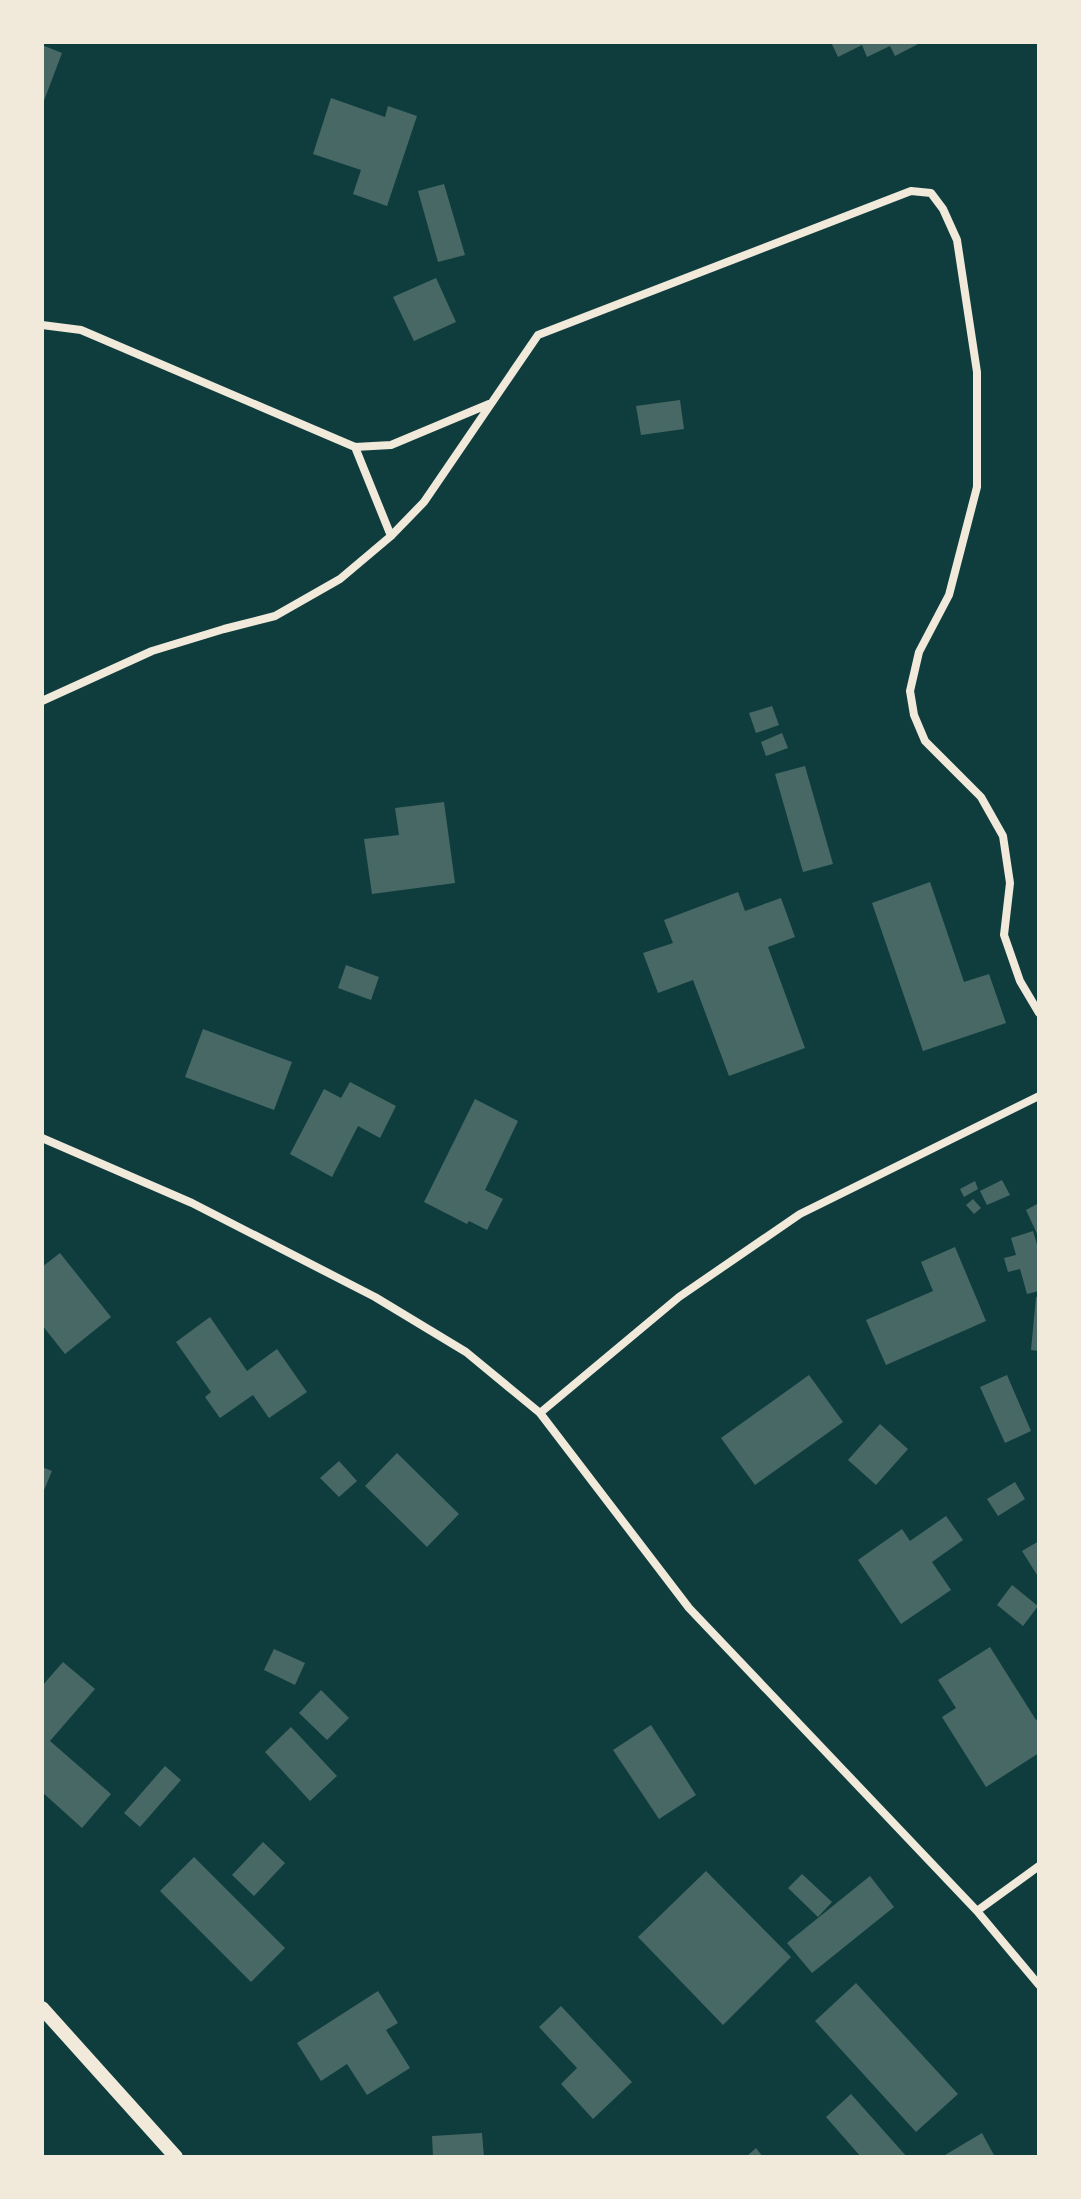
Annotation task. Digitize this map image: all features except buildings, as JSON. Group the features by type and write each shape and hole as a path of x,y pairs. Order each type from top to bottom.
{"street":[{"path":"42,701 152,651 275,616 340,579 391,536 424,502 538,335 911,191 931,193 943,209 957,240 977,372 977,487 949,595 919,652 910,691 914,715 925,741 981,797 1003,836 1010,883 1004,935 1020,981 1039,1013"},
{"path":"42,325 81,330 355,447 391,445 490,403"},
{"path":"355,447 391,536"},
{"path":"540,1413 679,1297 800,1214 1039,1096"},
{"path":"42,1138 192,1203 375,1297 466,1352 540,1413 689,1608 977,1911 1039,1985"},
{"path":"977,1911 1039,1866"},
{"path":"42,2008 176,2157"}]}
